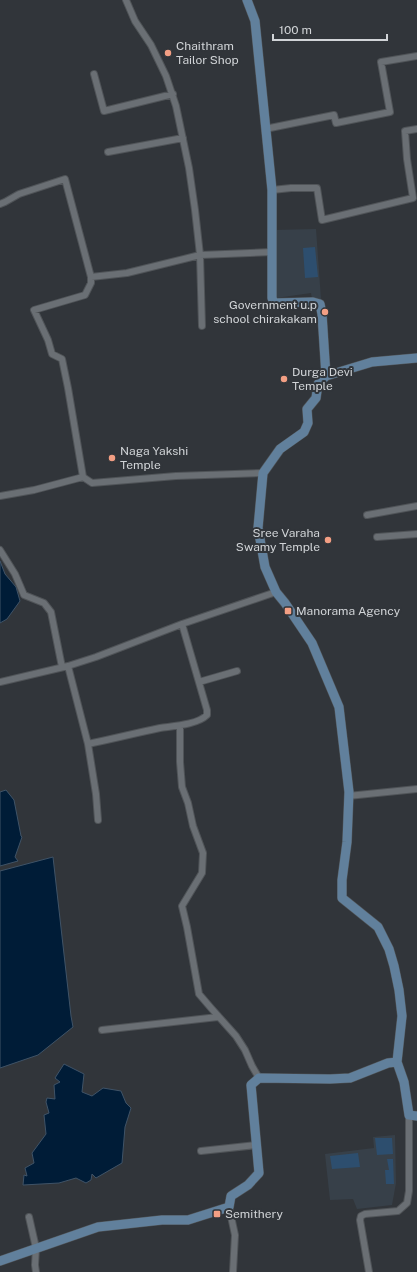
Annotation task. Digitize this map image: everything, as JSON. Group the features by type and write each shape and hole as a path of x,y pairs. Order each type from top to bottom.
{"street":[{"path":"126,0 135,21 151,45 160,63 173,94 176,106 195,210 200,255 202,326"},
{"path":"247,0 255,21 272,190 272,298 274,303 313,302 320,304 326,376"},
{"path":"265,128 334,115 336,123 390,112 382,62 417,56"},
{"path":"94,74 104,111 173,94"},
{"path":"272,190 317,188 322,220 413,198 407,160 405,131 417,129"},
{"path":"108,152 183,138"},
{"path":"0,204 19,194 65,179 91,277 91,283 85,295 34,310 48,340 52,354 62,359 83,477 92,483 176,476 263,473"},
{"path":"91,277 127,272 200,255 272,252"},
{"path":"369,1272 360,1220 361,1216 365,1214 398,1211 407,1203 409,1191 413,1115 397,1062 402,1016 399,990 389,949 378,927 342,898 342,880 347,842 349,792 339,707 312,643 276,592 265,567 258,528 263,473 280,449 304,432 308,423 307,409 316,398 318,384 326,376 366,363 417,358"},
{"path":"0,496 34,490 83,477"},
{"path":"367,515 417,506"},
{"path":"377,537 417,534"},
{"path":"0,550 15,574 24,595 44,602 51,612 88,744 96,794 98,820"},
{"path":"0,682 96,657 182,624 276,592"},
{"path":"88,744 161,728 180,726 204,718 207,715 207,710 182,624"},
{"path":"198,682 237,671"},
{"path":"180,726 182,787 188,803 192,826 203,853 202,873 182,906 199,994 236,1036 259,1078"},
{"path":"348,796 417,789"},
{"path":"102,1030 218,1017"},
{"path":"233,1272 234,1235 229,1207 231,1196 248,1185 259,1173 251,1085 259,1078 350,1078 388,1063 397,1062"},
{"path":"201,1151 257,1145"},
{"path":"0,1261 98,1227 162,1220 188,1220 229,1207"},
{"path":"29,1217 36,1248 36,1272"}],"shaded area":[{"path":"316,229 321,299 312,299 311,293 276,298 273,230"},
{"path":"315,247 318,277 305,278 303,248"},
{"path":"0,561 5,574 16,587 20,601 7,619 0,623"},
{"path":"6,790 14,800 22,837 15,857 18,861 0,866 0,792"},
{"path":"53,857 73,1027 38,1055 0,1068 0,871"},
{"path":"64,1064 84,1074 82,1092 92,1096 103,1088 121,1091 126,1103 131,1108 125,1127 122,1163 96,1178 92,1174 91,1180 86,1183 76,1178 59,1183 23,1185 24,1175 27,1176 25,1168 34,1163 32,1153 46,1134 44,1115 49,1113 46,1102 47,1098 55,1099 54,1085 60,1082 55,1078"},
{"path":"395,1135 396,1183 392,1205 357,1209 353,1199 330,1200 325,1154 374,1148 373,1137"},
{"path":"375,1138 392,1138 393,1154 377,1155"},
{"path":"358,1153 360,1167 332,1169 330,1156"},
{"path":"387,1159 393,1159 394,1184 386,1184 385,1170 389,1170"}],"place":[{"name":"Chaithram Tailor Shop","path":"168,53"},
{"name":"Government u.p school chirakakam","path":"325,312"},
{"name":"Durga Devi Temple","path":"284,379"},
{"name":"Naga Yakshi Temple","path":"112,458"},
{"name":"Sree Varaha Swamy Temple","path":"328,540"},
{"name":"Manorama Agency","path":"288,611"},
{"name":"Semithery","path":"217,1214"}]}
